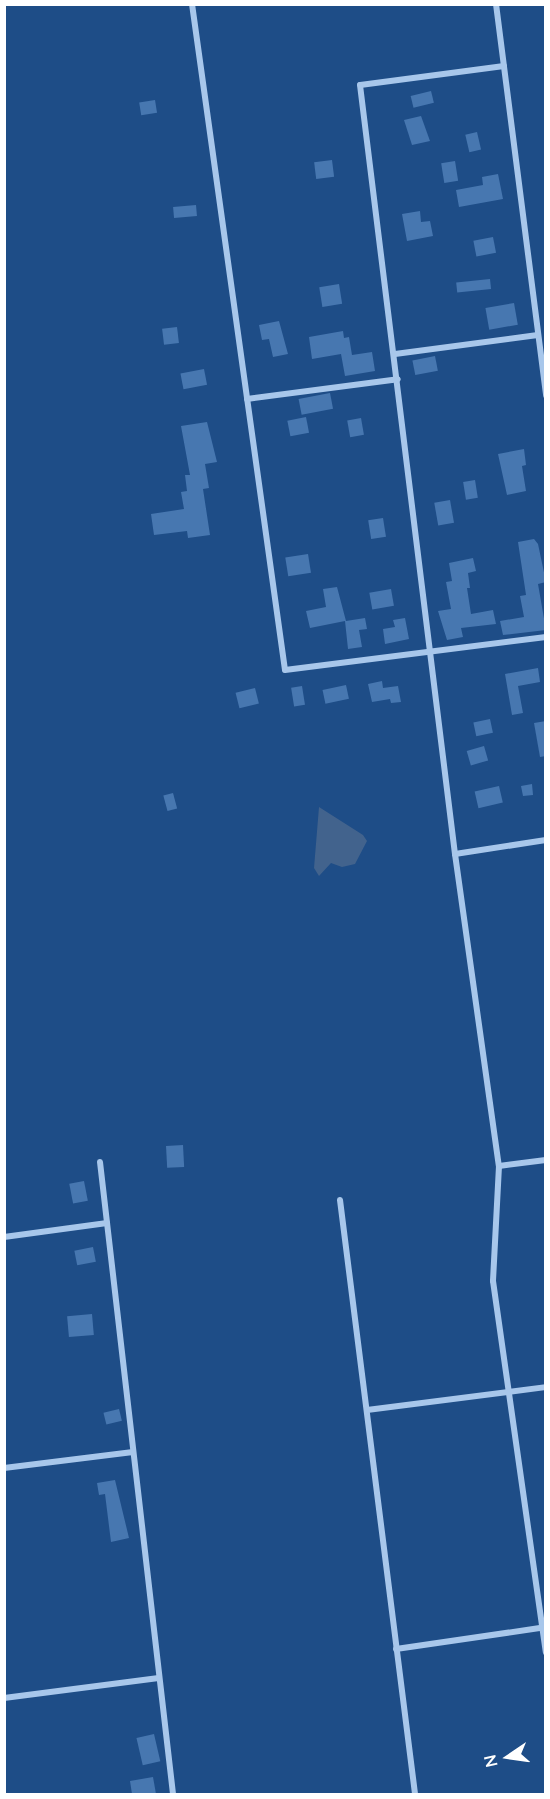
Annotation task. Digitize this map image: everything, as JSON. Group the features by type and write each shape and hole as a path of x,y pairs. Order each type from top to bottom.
{"street":[{"path":"192,4 285,670 546,637"},
{"path":"496,4 546,396"},
{"path":"504,66 360,85 433,651 455,854 499,1166 494,1281 546,1652"},
{"path":"394,354 538,335"},
{"path":"247,399 398,379"},
{"path":"455,854 546,840"},
{"path":"499,1166 546,1160"},
{"path":"100,1161 173,1794"},
{"path":"340,1200 415,1794"},
{"path":"4,1237 107,1223"},
{"path":"367,1410 546,1387"},
{"path":"4,1468 134,1452"},
{"path":"396,1648 544,1627"},
{"path":"4,1698 159,1678"}],"water":[{"path":"319,807 363,835 367,841 355,864 342,867 331,863 319,876 314,868"}],"building":[{"path":"431,91 434,103 414,108 411,96"},
{"path":"155,100 157,113 141,115 139,103"},
{"path":"421,116 430,141 412,145 404,120"},
{"path":"477,132 481,150 469,152 465,135"},
{"path":"332,160 334,177 316,179 314,162"},
{"path":"455,161 458,181 444,183 441,163"},
{"path":"498,174 503,199 459,207 456,190 483,185 482,177"},
{"path":"196,205 197,216 174,218 173,207"},
{"path":"420,211 421,222 430,221 433,236 407,241 402,214"},
{"path":"493,237 496,253 476,257 473,241"},
{"path":"490,279 491,289 457,292 456,283"},
{"path":"339,284 342,304 322,307 319,287"},
{"path":"514,303 518,325 489,330 485,308"},
{"path":"279,321 288,354 273,357 269,339 262,340 259,325"},
{"path":"177,327 179,343 164,345 162,329"},
{"path":"343,331 344,338 349,337 352,355 372,352 375,371 345,376 341,354 312,359 309,337"},
{"path":"435,356 438,371 415,375 412,360"},
{"path":"204,369 207,385 183,389 180,374"},
{"path":"330,393 333,409 302,415 299,399"},
{"path":"306,417 309,433 290,436 287,421"},
{"path":"361,418 364,435 350,437 347,420"},
{"path":"207,422 217,462 205,464 209,488 203,489 210,535 188,538 187,531 154,535 151,514 184,509 181,492 187,491 185,475 190,475 181,426"},
{"path":"524,449 526,465 522,466 526,491 507,495 498,454"},
{"path":"475,480 478,498 466,500 463,482"},
{"path":"450,500 454,523 438,525 434,503"},
{"path":"383,518 386,537 371,539 368,520"},
{"path":"534,539 538,544 546,582 538,584 546,630 503,635 500,621 524,617 520,596 526,595 518,542"},
{"path":"308,554 311,573 288,576 285,558"},
{"path":"473,558 476,571 468,573 470,588 467,588 471,614 493,610 496,624 461,628 463,637 447,640 438,611 451,609 446,582 452,581 449,563"},
{"path":"337,587 346,621 365,618 367,629 359,630 362,647 348,649 345,621 310,628 306,611 326,607 323,589"},
{"path":"391,589 394,606 372,610 369,593"},
{"path":"405,618 409,639 385,644 383,629 395,627 393,620"},
{"path":"538,668 540,682 518,686 523,713 512,715 505,674"},
{"path":"382,681 383,688 398,686 401,702 391,703 390,699 372,702 368,684"},
{"path":"346,685 349,699 325,704 323,690"},
{"path":"302,686 305,705 294,706 291,688"},
{"path":"255,688 259,704 239,708 236,693"},
{"path":"490,719 493,733 476,736 473,723"},
{"path":"546,721 546,756 540,757 534,723"},
{"path":"484,746 488,760 471,765 467,751"},
{"path":"532,784 533,795 523,796 521,786"},
{"path":"499,786 503,803 478,808 475,792"},
{"path":"173,793 177,808 167,811 163,796"},
{"path":"183,1145 184,1167 167,1168 166,1146"},
{"path":"84,1181 88,1201 73,1203 69,1184"},
{"path":"93,1247 96,1262 77,1265 74,1251"},
{"path":"92,1314 94,1335 69,1337 67,1316"},
{"path":"119,1409 122,1421 106,1425 103,1413"},
{"path":"115,1480 129,1538 111,1542 105,1494 99,1495 97,1483"},
{"path":"154,1734 160,1761 143,1765 136,1738"},
{"path":"153,1777 156,1794 132,1794 130,1781"}]}
